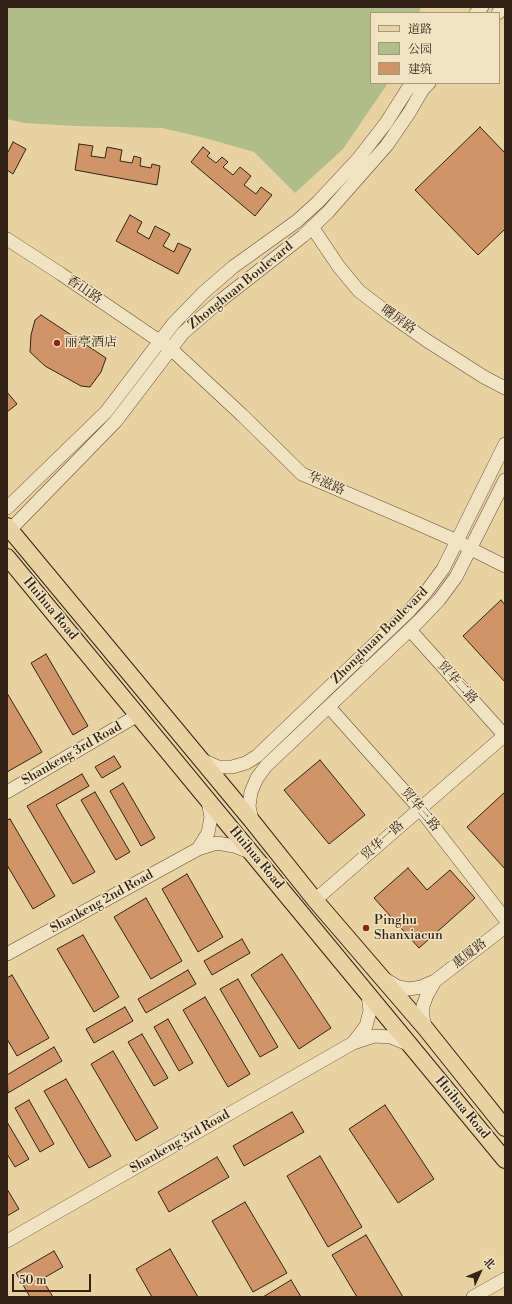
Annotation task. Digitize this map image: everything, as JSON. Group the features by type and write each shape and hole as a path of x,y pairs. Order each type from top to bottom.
{"main road":[{"name":"Huihua Road","path":"8,530 202,760 315,900 426,1029 505,1128"},
{"name":"Huihua Road","path":"7,557 505,1160"}],"street":[{"name":"Zhonghuan Boulevard","path":"8,530 116,421 183,333 220,301 262,269 328,212 387,145 410,113 418,86"},
{"name":"Zhonghuan Boulevard","path":"7,508 106,412 178,319 233,267 297,221 318,202 358,160 418,86"},
{"name":"曙屏路","path":"312,227 339,267 359,291 426,340 484,377 505,388"},
{"name":"香山路","path":"7,239 160,341"},
{"name":"华滋路","path":"160,341 171,349 242,415 302,474 458,541 505,566"},
{"name":"Zhonghuan Boulevard","path":"202,760 218,767 232,767 246,763 257,756 410,610 443,569 505,444"},
{"name":"Zhonghuan Boulevard","path":"252,821 249,806 251,792 257,778 266,766 410,630 439,600 456,577 505,480"},
{"name":"贸华二路","path":"410,630 505,735"},
{"name":"贸华三路","path":"329,707 420,809 505,919"},
{"name":"Shankeng 3rd Road","path":"7,792 138,715"},
{"name":"贸华一路","path":"315,900 505,735"},
{"path":"198,849 208,833 211,817 208,801"},
{"name":"Shankeng 2nd Road","path":"7,954 198,849 218,843 234,846 252,853"},
{"name":"惠厦路","path":"435,981 505,927"},
{"path":"383,978 396,986 409,989 421,987 435,981"},
{"path":"426,1029 423,1018 423,1006 435,981"},
{"path":"354,1043 366,1026 370,1011 368,994"},
{"path":"354,1043 374,1036 391,1037 410,1045"},
{"name":"Shankeng 3rd Road","path":"7,1241 354,1043"},
{"path":"473,1297 505,1279"}],"green space":[{"path":"7,7 421,7 419,12 370,12 370,84 387,84 343,149 295,193 254,152 205,138 162,128 75,126 24,123 7,119"}],"building":[{"path":"480,127 505,153 505,229 478,255 415,190"},
{"path":"13,142 26,149 13,174 7,170 7,151 8,152"},
{"path":"79,144 93,146 91,156 105,158 107,147 122,150 120,161 132,163 134,156 141,158 140,166 151,168 152,164 160,166 157,185 75,170"},
{"path":"203,147 210,153 207,156 216,163 222,157 228,162 223,167 233,175 240,167 251,176 244,185 256,194 261,187 272,195 255,216 191,162"},
{"path":"130,215 142,222 137,232 149,239 155,226 170,234 163,246 174,252 178,243 191,249 178,274 116,241"},
{"name":"丽亭酒店","path":"41,315 106,358 101,372 90,387 81,386 45,366 30,352 31,335 35,320"},
{"path":"7,392 17,404 7,412"},
{"path":"501,600 505,605 505,682 463,636"},
{"path":"46,654 88,726 73,735 31,663"},
{"path":"7,693 42,752 7,772"},
{"path":"114,756 121,767 102,778 95,767"},
{"path":"320,760 365,815 329,844 284,790"},
{"path":"82,774 89,786 56,805 95,872 73,884 27,806"},
{"path":"123,783 155,838 141,846 110,791"},
{"path":"95,792 130,852 116,860 81,800"},
{"path":"505,792 505,869 467,827"},
{"path":"10,819 55,896 33,909 7,865 7,820"},
{"path":"408,868 427,890 450,870 475,898 419,948 374,898"},
{"path":"187,874 223,937 198,952 162,889"},
{"path":"146,898 182,961 151,979 114,917"},
{"path":"83,935 119,997 94,1012 57,949"},
{"path":"242,939 250,953 212,975 204,961"},
{"path":"282,954 331,1028 299,1049 251,975"},
{"path":"188,970 196,984 146,1013 138,999"},
{"path":"12,975 49,1038 17,1056 7,1039 7,978"},
{"path":"238,979 278,1047 260,1057 220,989"},
{"path":"205,997 250,1074 228,1087 183,1010"},
{"path":"125,1007 133,1021 94,1043 86,1029"},
{"path":"168,1019 193,1063 179,1071 154,1027"},
{"path":"142,1034 168,1078 154,1086 128,1042"},
{"path":"54,1047 62,1061 8,1093 7,1075"},
{"path":"113,1051 158,1128 136,1141 91,1064"},
{"path":"66,1079 111,1156 89,1168 44,1091"},
{"path":"29,1100 54,1144 40,1152 15,1108"},
{"path":"385,1105 434,1179 398,1203 349,1129"},
{"path":"292,1112 304,1132 244,1166 233,1146"},
{"path":"7,1122 29,1159 15,1167 7,1154"},
{"path":"320,1156 362,1227 328,1247 287,1176"},
{"path":"217,1157 229,1177 169,1212 158,1192"},
{"path":"7,1189 19,1209 7,1216"},
{"path":"245,1202 287,1273 253,1292 212,1221"},
{"path":"366,1235 403,1297 357,1297 332,1255"},
{"path":"170,1249 198,1297 152,1297 136,1269"},
{"path":"54,1251 63,1267 42,1279 53,1297 30,1297 16,1273"},
{"path":"291,1280 301,1297 263,1297"}],"place":[{"name":"丽亭酒店","path":"57,343"},
{"name":"Pinghu Shanxiacun","path":"366,928"}]}
